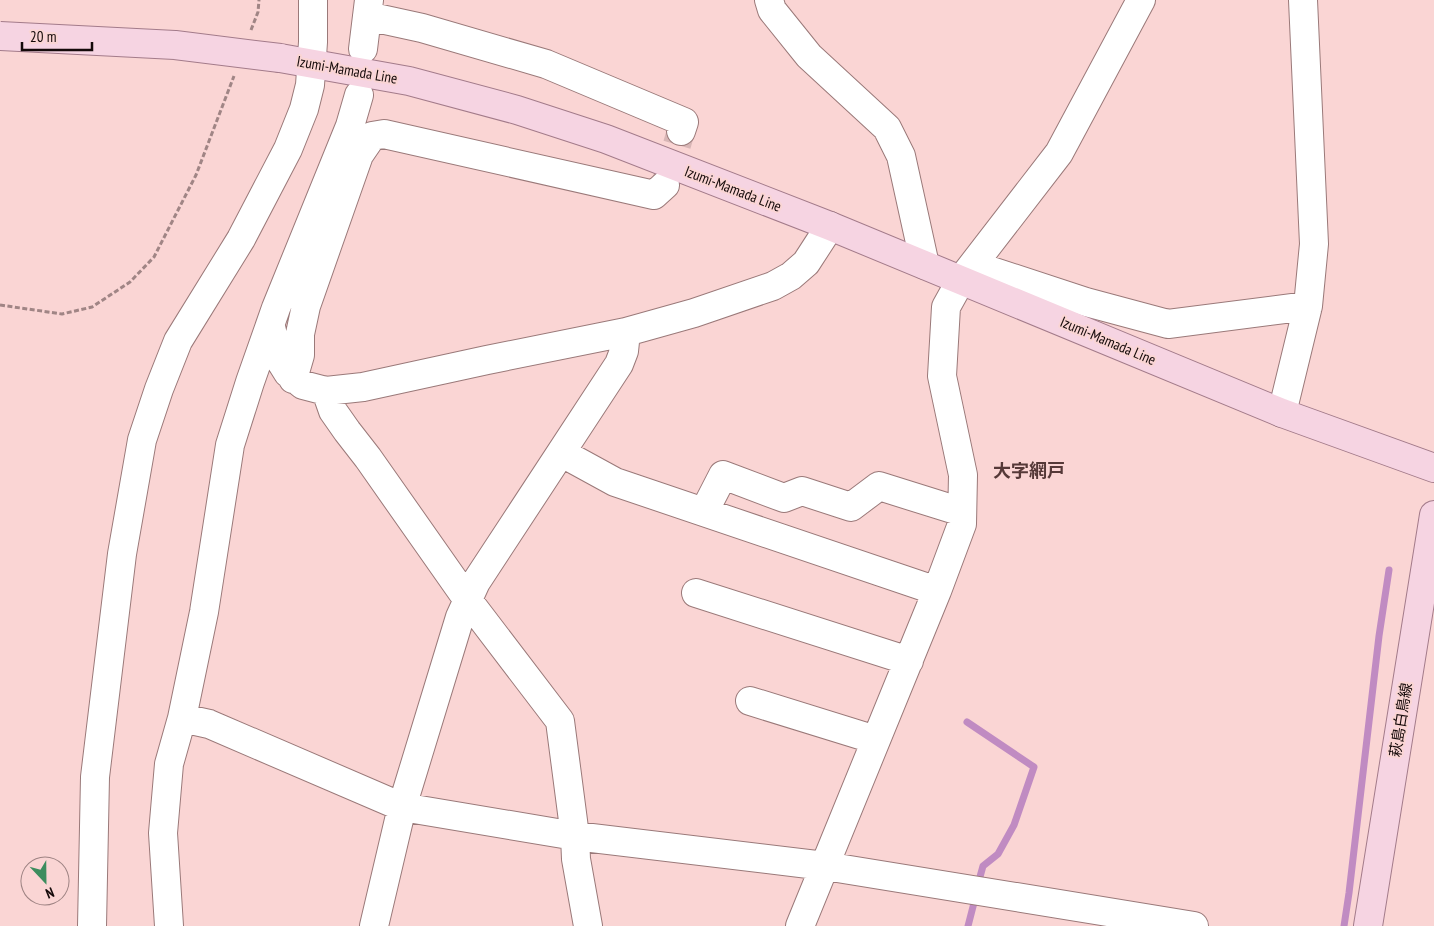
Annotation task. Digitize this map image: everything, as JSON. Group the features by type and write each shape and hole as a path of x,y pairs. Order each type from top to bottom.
{"main road":[{"name":"Izumi-Mamada Line","path":"0,36 174,45 280,58 409,81 517,110 606,139 925,265 967,273 1282,413 1434,468"},
{"name":"萩島白鳥線","path":"1368,926 1434,515"}],"street":[{"path":"92,926 95,776 122,554 142,440 178,341 241,239 288,149 304,109 310,85 312,63 313,0"},
{"path":"769,0 772,10 809,56 887,128 901,156 925,265"},
{"path":"800,926 909,661 962,524 963,475 942,376 946,306 967,273 1059,153 1142,0"},
{"path":"1282,413 1308,306 1314,244 1304,0"},
{"path":"363,49 368,8 422,28 546,64 684,122 681,131"},
{"path":"169,926 163,833 169,764 182,718 204,612 230,445 276,308 350,126 358,95"},
{"path":"293,379 300,355 300,334 306,306 359,155 372,136 384,134 654,196 665,185"},
{"path":"271,327 278,358 293,379 303,386 326,392 363,387 626,332 694,313 773,286 792,276 806,263 830,226"},
{"path":"967,273 1168,324 1308,306"},
{"path":"374,926 402,807 460,617 467,600 476,582 619,364 624,351 626,332"},
{"path":"326,392 333,411 467,600 560,721 575,836 576,859 588,926"},
{"path":"562,453 616,482 937,591"},
{"path":"704,512 723,475 784,498 802,490 852,507 879,486 962,512"},
{"path":"696,593 909,661"},
{"path":"750,701 876,740"},
{"path":"182,718 209,724 402,807 575,836 824,866 1194,926"}],"path":[{"path":"248,39 258,12 259,0"},
{"path":"0,305 62,314 92,307 130,282 154,258 196,175 234,74"}],"waterway":[{"path":"1344,926 1379,636 1389,570"},
{"path":"967,722 1034,767 1014,825 998,854 983,866 978,884"},
{"path":"968,926 976,895"}],"tunnel":[{"path":"665,185 681,131"}],"district":[{"name":"大字網戸","path":"1029,471"}]}
